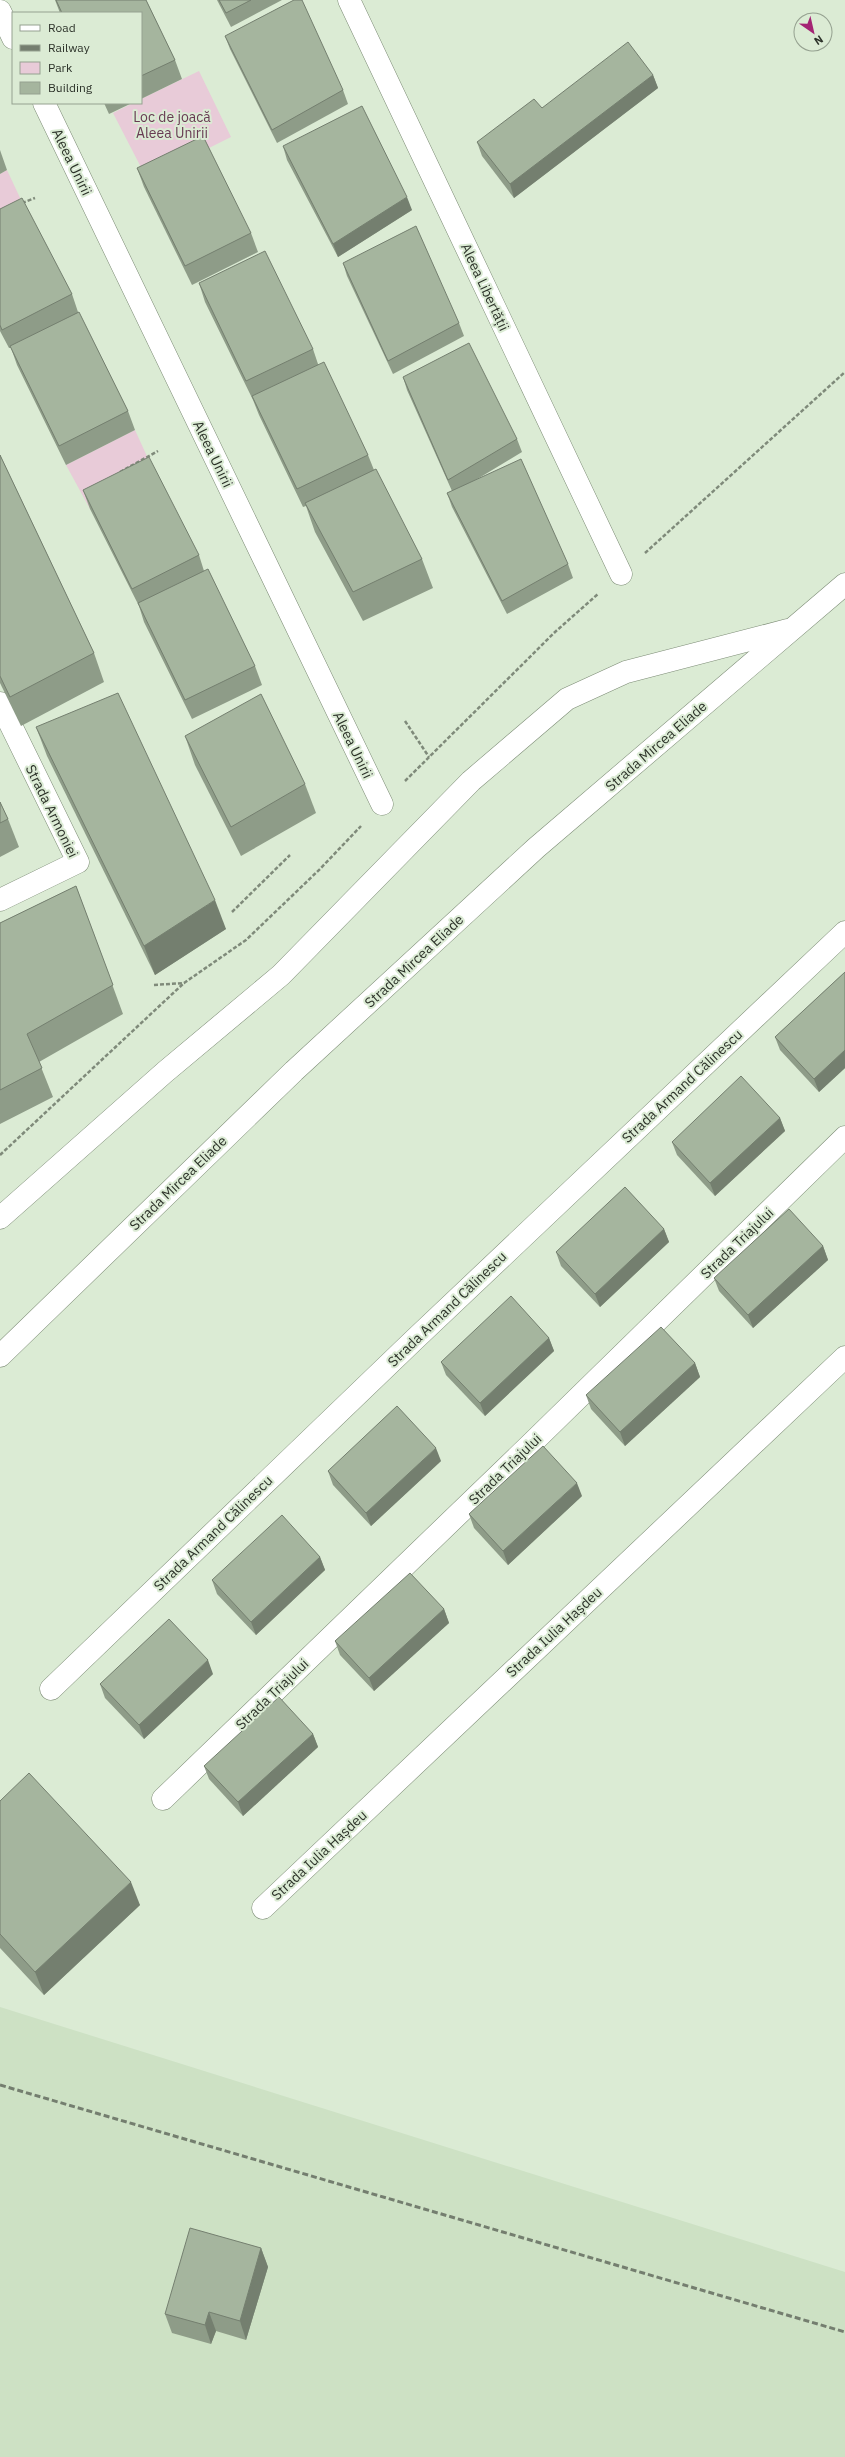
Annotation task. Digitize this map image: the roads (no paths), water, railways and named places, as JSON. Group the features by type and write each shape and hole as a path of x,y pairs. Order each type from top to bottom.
{"street":[{"name":"Aleea Libertății","path":"349,0 621,574"},
{"path":"0,11 12,36"},
{"name":"Aleea Unirii","path":"44,104 382,804"},
{"name":"Strada Mircea Eliade","path":"0,1356 294,1071 508,875 845,584"},
{"path":"0,1218 165,1072 281,975 471,781 567,699 626,672 793,629"},
{"name":"Strada Armoniei","path":"0,704 78,862 0,900"},
{"name":"Strada Armand Călinescu","path":"51,1689 420,1334 845,932"},
{"name":"Strada Triajului","path":"163,1799 533,1442 845,1137"},
{"name":"Strada Iulia Hașdeu","path":"263,1908 845,1357"}],"railway":[{"path":"0,2085 845,2332"}],"park label":[{"name":"Loc de joacă Aleea Unirii","path":"172,126"}]}
